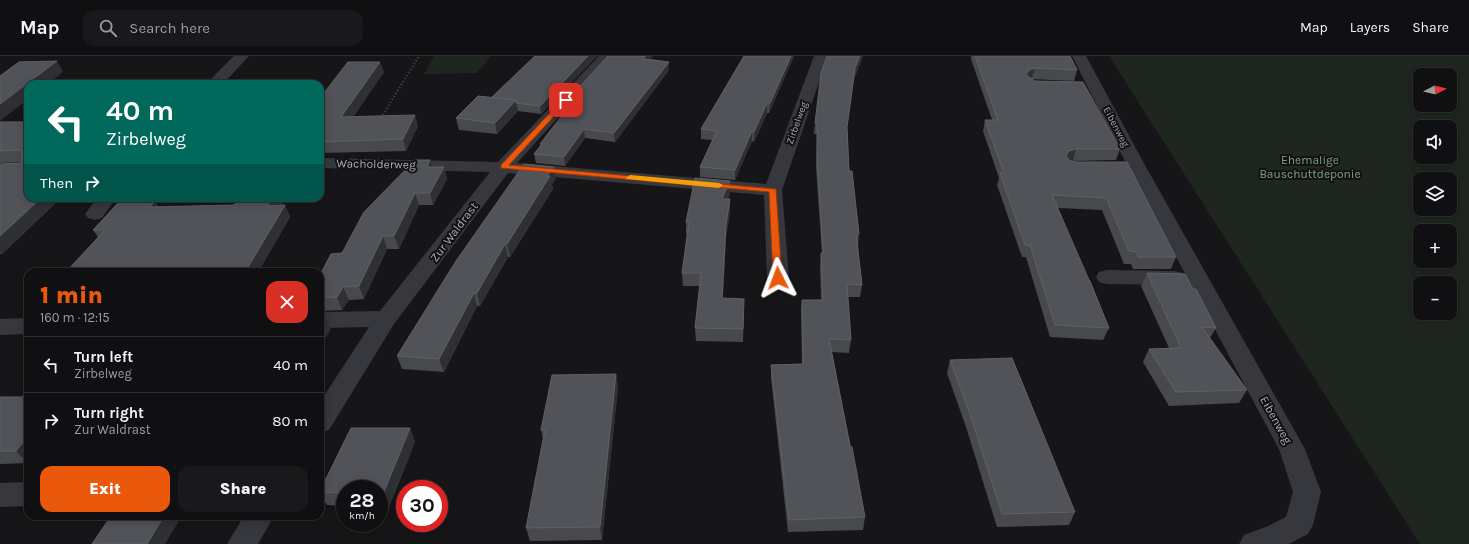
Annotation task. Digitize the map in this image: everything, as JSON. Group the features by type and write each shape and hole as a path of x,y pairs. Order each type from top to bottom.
{"street":[{"path":"218,80 242,56"},
{"name":"Zur Waldrast","path":"324,417 386,319 503,167 607,56"},
{"name":"Zirbelweg","path":"778,278 773,190 821,56"},
{"name":"Eibenweg","path":"1079,56 1088,87 1129,167 1198,278 1292,449 1307,492 1298,525 1277,536 1254,544"},
{"name":"Wacholderweg","path":"324,163 503,167"},
{"path":"503,167 773,190"},
{"path":"95,214 105,202"},
{"path":"1107,277 1198,278"},
{"path":"324,320 386,319"},
{"path":"0,327 24,326"},
{"path":"0,495 24,494"},
{"path":"242,544 257,520"}],"path":[{"path":"378,123 419,56"}],"green space":[{"path":"434,56 491,56 477,73 424,74"},
{"name":"Ehemalige Bauschuttdeponie","path":"1109,56 1469,56 1469,544 1420,544"}],"building":[{"path":"535,56 588,56 540,106 516,103 516,100 492,97"},
{"path":"608,56 646,56 643,59 669,62 614,133 584,129 564,157 534,154 567,109 560,108"},
{"path":"744,56 791,56 770,103 767,103 754,132 752,131 735,170 700,167 717,131 701,129"},
{"path":"827,56 860,56 855,68 847,127 849,171 852,171 859,234 856,234 862,285 847,284 851,340 829,339 865,517 789,520 771,365 803,364 802,300 823,300 821,253 823,253 817,155 817,123 815,123 821,73"},
{"path":"975,56 1070,56 1077,70 1035,68 1029,70 1026,75 1035,81 1083,82 1120,149 1076,149 1069,151 1066,156 1070,161 1076,162 1127,162 1176,257 1138,257 1136,252 1129,251 1106,198 1052,195 1109,328 1055,325 1030,245 1025,245 1000,173 1004,173 985,120 998,120"},
{"path":"57,61 32,80 24,80 24,86 0,104 0,76 19,62"},
{"path":"348,62 380,62 341,117 415,115 403,139 324,142 324,93"},
{"path":"478,96 516,100 495,123 456,118"},
{"path":"0,122 24,122 24,202 37,202 0,236 0,164 21,163 22,152 21,150 0,151"},
{"path":"415,160 430,160 427,167 444,167 430,193 415,193 394,236 383,236 359,286 343,287 337,297 324,298 324,268 331,254 342,253 364,212"},
{"path":"524,164 554,167 547,176 550,176 507,244 505,244 477,293 474,293 439,359 397,356 456,261"},
{"path":"695,178 730,181 722,199 730,199 726,224 722,298 744,299 743,329 695,328 701,273 682,273 689,222 686,222"},
{"path":"119,202 154,202 150,207 234,205 236,202 270,202 267,206 285,205 247,268 70,268 105,230 93,230"},
{"path":"1147,273 1185,274 1193,289 1196,289 1216,328 1202,327 1247,390 1176,392 1149,349 1181,348"},
{"path":"1012,358 1075,512 1002,514 970,414 950,360"},
{"path":"616,374 600,527 526,528 545,430 541,430 552,375"},
{"path":"24,395 24,441 16,451 0,451 0,397 22,397"},
{"path":"351,428 410,428 388,482 388,480 336,480 336,493 324,492 324,483"},
{"path":"108,520 162,520 147,544 92,544"}],"slow traffic":[{"path":"630,178 719,185"}],"route":[{"path":"566,100 503,167 773,190 778,278"}]}
